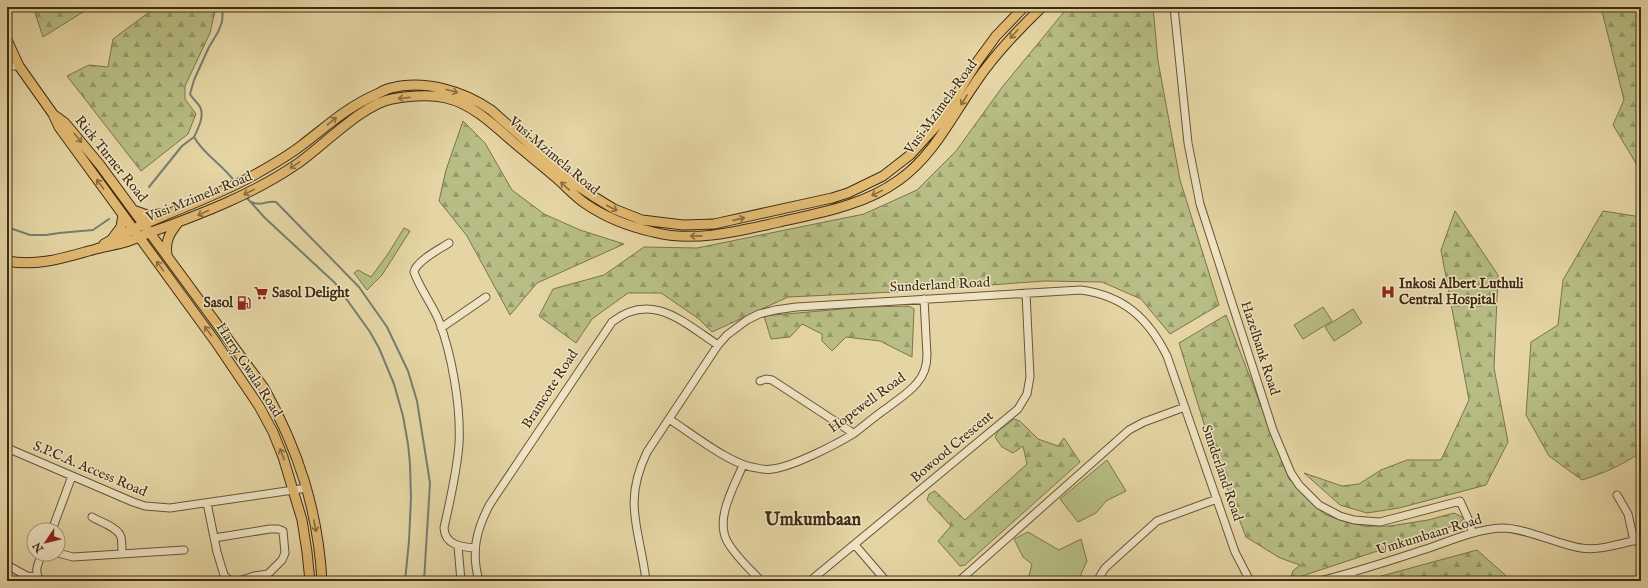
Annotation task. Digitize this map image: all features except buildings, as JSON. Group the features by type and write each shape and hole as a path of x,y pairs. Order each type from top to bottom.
{"main road":[{"name":"Vusi Mzimela Road","path":"7,261 25,263 49,262 127,242 144,224 254,175 289,155 338,116 360,102 390,88 408,86 454,90 468,96 491,110 575,184 614,209 642,220 664,224 683,225 727,222 843,194 867,185 894,168 910,155 939,123 991,42 1005,25 1024,7"},
{"name":"Vusi Mzimela Road","path":"94,250 111,240 137,233 150,232 177,224 235,199 264,185 308,156 363,112 388,100 422,96 447,98 469,107 494,124 572,193 589,206 636,227 653,232 673,236 710,236 836,209 860,201 898,182 911,171 929,151 975,83 1002,48 1042,7"},
{"name":"Rick Turner Road","path":"7,40 19,66 53,114 59,127 137,233"},
{"name":"Rick Turner Road","path":"53,114 65,123 150,232"},
{"path":"133,210 147,215 166,213"},
{"path":"111,240 121,227 123,215"},
{"path":"167,256 166,242 177,224"},
{"name":"Harry Gwala Road","path":"150,232 264,388 280,417 292,444 307,488 316,533 322,581"},
{"name":"Harry Gwala Road","path":"137,233 215,341 259,406 273,432 283,457 302,520 310,581"}],"street":[{"name":"Hazelbank Road","path":"1174,7 1193,177 1200,204 1273,430 1291,473 1299,485 1319,505 1340,516 1354,520 1380,522 1460,501 1470,522 1472,533"},
{"path":"7,66 19,66"},
{"path":"449,243 422,261 414,268 414,272 441,328 450,360 456,391 459,429 455,471 444,531 449,540 458,546 475,548"},
{"name":"Sunderland Road","path":"646,581 634,512 634,494 640,467 647,452 718,345 727,335 747,320 760,314 775,310 924,299 1081,290 1114,299 1135,312 1144,320 1159,340 1167,356 1235,552 1250,581"},
{"name":"Bowood Crescent","path":"810,581 1010,416 1022,404 1027,394 1030,377 1026,293"},
{"path":"441,328 486,297"},
{"name":"Hopewell Road","path":"669,419 743,465 765,469 783,466 837,443 853,433 909,391 924,373 927,364 927,355 924,299"},
{"name":"Bramcote Road","path":"479,581 475,564 475,548 483,518 490,504 612,322 627,312 635,309 656,309 670,314 718,345"},
{"path":"760,381 766,379 772,380 853,433"},
{"path":"959,581 1129,430 1144,422 1185,407"},
{"name":"S.P.C.A. Access Road","path":"7,448 145,506 170,508 307,488"},
{"path":"743,465 724,514 724,533 733,550 761,581"},
{"path":"55,522 72,476"},
{"path":"1617,495 1628,514 1638,540"},
{"path":"1097,581 1105,568 1157,521 1217,499"},
{"path":"207,503 214,538 224,575 230,581"},
{"path":"92,517 119,533 121,537 122,554"},
{"name":"Umkumbaan Road","path":"1319,581 1352,572 1472,533 1504,528 1588,549 1638,540"},
{"path":"214,538 270,529 278,529 283,531 285,553 282,560 268,574 254,576 239,581"},
{"path":"855,545 886,581"},
{"path":"458,546 461,581"},
{"path":"66,555 73,557 184,550"},
{"path":"7,565 27,576 36,577 40,562"},
{"path":"1352,572 1355,581"}],"green space":[{"path":"33,7 91,7 43,37"},
{"path":"156,7 216,7 210,33 185,86 185,99 196,114 188,134 141,171 67,76 89,65 108,67 113,39"},
{"path":"1068,7 1153,7 1158,61 1180,180 1219,305 1170,334 1141,299 1102,282 1045,281 894,292 788,297 712,332 699,319 661,293 628,293 592,319 576,343 539,316 553,289 604,275 644,247 697,248 864,214 917,190 956,151 1003,86"},
{"path":"1601,7 1641,7 1641,164 1637,165 1613,125 1624,100"},
{"path":"463,121 485,143 512,190 544,214 580,230 624,244 537,283 510,315 467,236 439,201 446,170"},
{"path":"1455,211 1498,275 1494,368 1508,442 1486,485 1399,508 1367,513 1340,505 1304,473 1342,486 1359,484 1381,470 1407,460 1441,460 1469,400 1441,250"},
{"path":"1603,211 1641,217 1641,452 1613,468 1582,480 1549,456 1526,415 1531,342 1558,325 1563,280"},
{"path":"404,228 410,231 382,275 367,290 354,273 358,270 371,277 388,254"},
{"path":"909,306 914,309 912,357 880,341 846,337 832,351 822,341 822,334 802,324 790,337 771,339 764,316 864,307"},
{"path":"1323,307 1332,321 1303,339 1294,325"},
{"path":"1353,309 1362,323 1334,341 1325,327"},
{"path":"1226,315 1289,479 1324,514 1346,522 1365,526 1390,526 1428,520 1454,513 1464,518 1459,524 1290,580 1293,571 1300,565 1280,558 1246,537 1210,443 1179,343"},
{"path":"1014,419 1020,421 1038,439 1058,446 1064,438 1080,462 965,565 960,566 938,541 951,526 927,500 929,494 935,491 965,520 1027,464 1023,446 1013,453 1002,447 995,437 998,431"},
{"path":"1107,460 1126,491 1106,501 1096,513 1078,522 1060,499"},
{"path":"1028,532 1059,550 1081,539 1087,561 1081,574 1081,581 1028,580 1032,564 1023,557 1014,539"},
{"path":"1477,550 1512,581 1374,581 1374,578"}],"waterway":[{"path":"223,7 222,22 194,80 190,94 198,104 202,116 194,137 203,149 235,182"},
{"path":"149,187 182,146 194,137"},
{"path":"246,197 265,218 335,283 370,332 379,348 394,384 403,416 410,464 411,498 405,581"},
{"path":"251,202 258,204 276,202 359,287 387,327 408,371 417,401 430,483 424,581"},
{"path":"7,227 30,235 46,235 93,230 109,219"}],"place":[{"name":"Inkosi Albert Luthuli Central Hospital","path":"1388,292"},
{"name":"Sasol Delight","path":"261,293"},
{"name":"Sasol","path":"244,303"}],"district":[{"name":"Umkumbaan","path":"813,520"}]}
